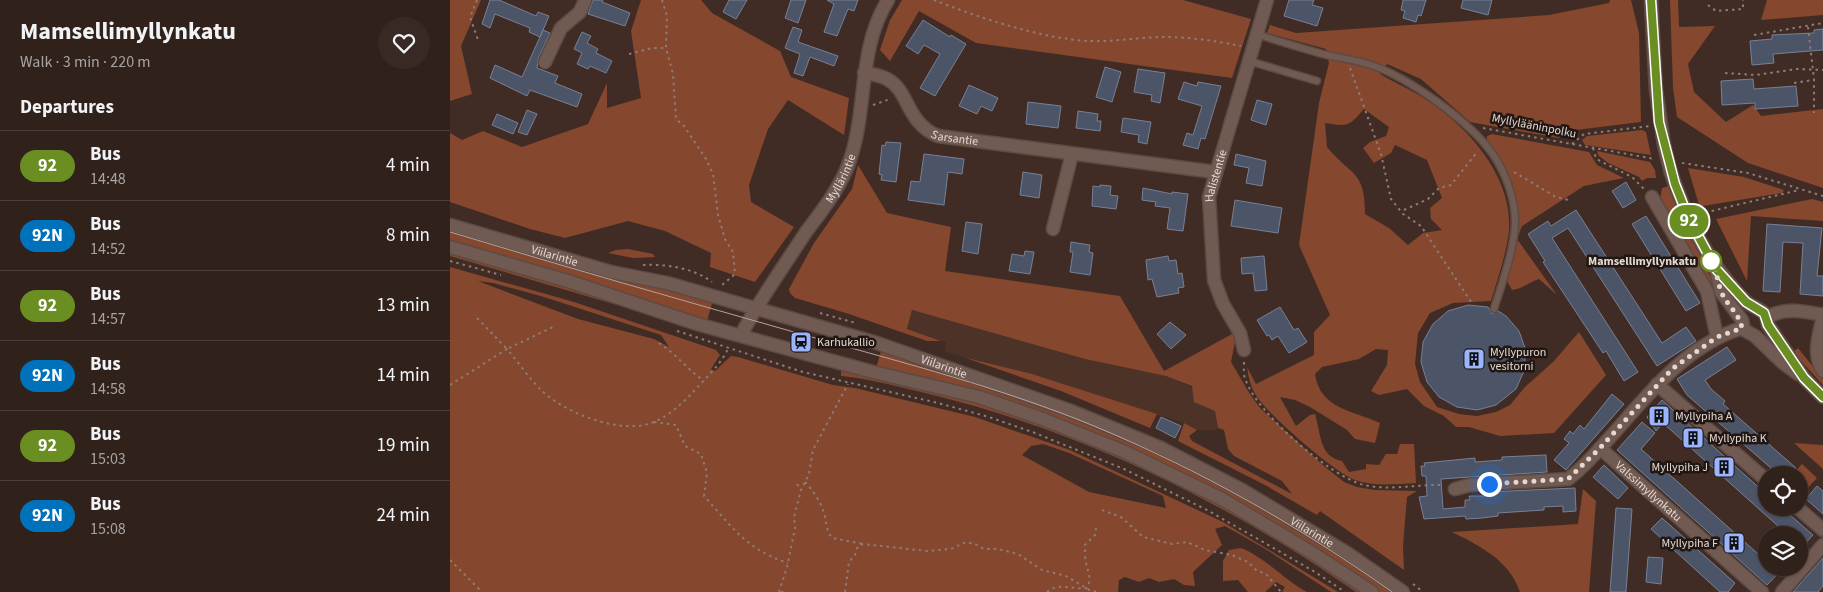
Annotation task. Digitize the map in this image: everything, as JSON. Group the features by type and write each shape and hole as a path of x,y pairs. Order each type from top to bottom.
{"main road":[{"path":"545,62 561,28 580,12 585,0"},
{"name":"Myllärintie","path":"741,335 756,309 834,194 847,168 854,141 872,34 887,0"},
{"name":"Halistentie","path":"1244,350 1240,333 1223,304 1214,280 1209,197 1267,0"},
{"path":"1651,0 1656,90 1664,145 1674,168 1688,217 1716,269 1755,309 1762,311 1804,378"},
{"name":"Sarsantie","path":"864,73 888,80 902,98 914,119 923,128 938,136 1215,172"},
{"path":"1053,229 1072,154"},
{"path":"1652,197 1707,291 1717,337"},
{"name":"Viilarintie","path":"450,225 611,272 667,283 877,342 1071,410 1161,448 1292,518 1403,592"},
{"name":"Viilarintie","path":"450,247 568,281 651,310 872,372 979,398 1085,436 1179,477 1222,499 1311,552 1372,592"},
{"path":"1716,269 1721,292 1747,334 1755,336 1823,397"},
{"path":"1455,489 1470,485 1568,479 1600,448 1672,369 1717,337 1742,324 1745,313 1755,309"},
{"path":"1755,336 1764,332 1768,321 1780,311 1792,309 1823,316 1817,354 1818,363 1823,371"},
{"path":"1657,384 1758,473"},
{"name":"Valssimyllynkatu","path":"1600,448 1762,592"},
{"path":"1807,516 1823,530"},
{"path":"1782,592 1823,546"}],"lane":[{"path":"1257,34 1320,54 1371,65 1394,75 1430,97 1483,143 1500,166 1514,206 1515,222 1506,268 1494,309"},
{"path":"1251,55 1318,82"}],"path":[{"path":"478,0 470,17 478,40"},
{"path":"662,0 667,16 666,48 673,74 676,119 684,126 706,159 713,174 718,215 726,239 733,252 736,274 721,286"},
{"path":"934,0 1024,29 1073,40 1115,42 1165,37 1211,41 1251,55"},
{"path":"1708,5 1716,11 1743,9 1743,0"},
{"path":"1754,35 1823,23"},
{"path":"1808,27 1814,79 1814,113"},
{"path":"629,54 652,48 666,48"},
{"path":"1346,59 1381,154 1391,199 1403,214 1421,226 1473,305"},
{"path":"1725,74 1756,75 1813,68 1823,70"},
{"path":"1794,83 1814,79"},
{"path":"866,109 883,100 902,98"},
{"path":"1571,145 1584,134 1650,126"},
{"name":"Myllylääninpolku","path":"1483,128 1660,160"},
{"path":"1404,210 1428,199 1439,188 1451,184 1483,143"},
{"path":"1592,148 1596,158 1632,177 1652,197"},
{"path":"1500,166 1556,197 1569,200"},
{"path":"1674,168 1748,173 1823,196"},
{"path":"1697,214 1801,189"},
{"path":"450,261 504,276"},
{"path":"637,265 670,266 698,274 731,289"},
{"path":"477,318 542,390 564,406 590,418 620,425 644,425 681,404 723,359 728,348"},
{"path":"450,385 507,349 553,327"},
{"path":"669,328 802,372 989,417 1124,469 1209,511 1315,572 1345,592"},
{"path":"659,343 676,354 685,367 704,380"},
{"path":"1244,350 1245,381 1254,397 1300,444 1336,473 1349,480 1376,487 1443,485 1455,489"},
{"path":"782,592 781,588 795,528 794,517 801,490 809,474 813,450 849,383"},
{"path":"652,422 676,425 685,446 701,454 707,473 704,496 744,542 772,558 788,564"},
{"path":"805,482 811,488 824,512 826,524 832,538 863,544 927,551 951,549 966,542 976,544 984,549 998,549 1018,554 1042,570 1066,576 1087,588 1099,592"},
{"path":"797,484 801,490"},
{"path":"1102,510 1121,517 1143,537 1172,544 1187,542 1205,550 1232,555 1248,562 1256,570 1266,574 1281,592"},
{"path":"1087,588 1090,572 1086,565 1085,545 1094,535 1096,528"},
{"path":"845,592 848,562 858,546 863,544"},
{"path":"450,560 482,592"},
{"path":"1047,592 1059,586 1087,588"}],"shaded area":[{"path":"450,0 481,0 461,46 472,94 450,101"},
{"path":"641,0 701,0 712,13 780,51 791,77 849,98 844,135 788,100 768,129 749,185 751,202 794,227 755,282 710,267 711,253 665,231 628,221 565,238 530,229 450,202 450,133 462,140 483,131 522,147 588,124 607,83 607,108 641,98 631,31"},
{"path":"902,0 1183,0 1251,19 1232,78 976,43 919,11 890,61 880,50 890,20"},
{"path":"1610,0 1631,0 1639,33 1641,122 1576,130 1558,138 1470,122 1421,79 1387,64 1380,74 1427,100 1458,125 1485,156 1496,173 1504,192 1508,211 1508,240 1491,301 1453,303 1430,313 1418,333 1415,364 1420,382 1437,407 1459,414 1477,416 1496,412 1510,405 1525,387 1553,362 1579,332 1606,375 1554,433 1500,436 1469,427 1456,427 1444,416 1424,406 1407,389 1379,395 1371,391 1387,365 1388,350 1376,349 1359,359 1322,367 1315,374 1323,395 1339,407 1380,423 1375,443 1355,439 1347,430 1310,407 1295,400 1280,397 1296,426 1310,415 1315,414 1325,449 1334,459 1342,461 1349,472 1366,469 1366,464 1379,465 1386,454 1397,454 1400,444 1414,444 1416,483 1370,484 1355,480 1334,467 1306,445 1268,410 1251,386 1247,367 1256,384 1314,355 1314,332 1330,315 1299,245 1319,103 1329,63 1326,49 1267,33 1270,25 1296,33 1549,15 1609,3","holes":["1364,109 1389,127 1386,136 1370,142 1363,148 1374,163 1391,153 1395,145 1427,160 1442,198 1430,208 1431,219 1442,230 1423,233 1408,245 1389,228 1365,214 1363,189 1360,181 1327,147 1325,123 1348,124"]},
{"path":"1670,0 1678,0 1679,27 1715,26 1688,64 1694,92 1726,122 1753,105 1761,116 1823,109 1823,188 1748,163 1677,117 1673,88"},
{"path":"1767,0 1823,0 1823,15 1761,20"},
{"path":"1642,130 1646,132 1651,155 1585,145 1582,140 1587,136"},
{"path":"1492,134 1589,152 1597,165 1624,178 1584,186 1522,226 1517,239 1557,295 1539,279 1512,290 1507,281 1515,240 1516,208 1514,193 1508,177 1487,140 1487,136"},
{"path":"1597,151 1650,162 1655,170 1656,178 1647,178 1642,181 1639,177 1608,163 1598,155"},
{"path":"858,165 887,213 951,227 945,271 1120,296 1164,371 1234,333 1236,337 1231,362 1248,391 1260,408 1324,466 1344,482 1357,487 1375,490 1417,491 1407,497 1403,546 1404,570 1320,511 1317,515 1265,485 1178,441 1184,423 1197,430 1189,436 1192,441 1292,494 1282,481 1234,456 1228,449 1224,430 1218,428 1215,411 1194,402 1192,386 1166,376 1085,359 912,310 907,329 941,341 927,341 846,313 795,298 789,289 814,243 852,189"},
{"path":"1688,168 1744,177 1784,190 1782,193 1703,206 1699,205"},
{"path":"1669,186 1713,282 1709,285 1660,200 1662,188"},
{"path":"1812,199 1823,202 1823,221 1751,216 1747,281 1716,219"},
{"path":"450,229 713,300 707,321 450,243"},
{"path":"628,249 653,254 655,257 633,258 608,253"},
{"path":"450,250 618,303 617,305 450,256"},
{"path":"450,267 574,302 716,350 720,355 711,369 715,371 731,356 738,357 833,385 855,388 975,417 1070,450 1223,522 1338,592 1331,592 1267,550 1225,526 1215,529 1222,545 1193,572 1195,586 1184,585 1174,579 1159,582 1149,578 1139,582 1125,577 1119,580 1118,592 450,592","holes":["478,281 493,283 544,297 661,335 669,347 654,339 578,319","1043,444 1069,453 1163,496 1166,508 1089,492 1022,455 1031,446"]},
{"path":"912,310 1085,359 1166,376 1192,387 1215,411 1218,428 1216,430 1197,430 1184,423 1032,374 945,352 946,342 907,329"},
{"path":"882,348 1031,399 1206,474 1400,592 1379,592 1356,576 1139,455 876,368"},
{"path":"1798,348 1823,379 1823,385 1793,352"},
{"path":"963,357 1032,374 1157,414 1150,428 1061,391"},
{"path":"841,370 975,400 1100,446 1234,510 1365,592 1356,592 1307,559 1205,500 1152,473 1098,449 986,409 896,386 841,376"},
{"path":"1794,443 1823,445 1823,469"},
{"path":"1808,470 1817,478 1808,488"},
{"path":"1583,489 1596,501 1589,592 1520,592 1509,571 1492,555 1452,532 1578,524"},
{"path":"1241,548 1259,557 1307,592 1282,592 1285,587 1276,582 1265,592 1248,592 1238,580 1223,581 1223,561 1229,550"}],"building":[{"path":"490,0 499,0 536,16 538,12 549,16 540,37 529,32 530,28 495,14 490,28 482,24"},
{"path":"593,0 603,0 602,2 630,13 625,26 588,14"},
{"path":"729,0 747,0 736,19 723,12"},
{"path":"791,0 806,0 798,23 785,18"},
{"path":"827,0 858,0 854,11 848,9 837,36 824,32 834,4"},
{"path":"1289,0 1314,0 1312,5 1323,8 1317,26 1284,16"},
{"path":"1403,0 1426,0 1421,16 1418,15 1416,22 1403,18 1405,11 1401,10"},
{"path":"1463,0 1492,0 1488,15 1461,8"},
{"path":"923,20 950,37 951,35 966,44 935,96 920,88 940,54 924,45 918,54 906,46"},
{"path":"793,27 802,30 798,42 838,56 834,66 810,57 803,76 794,73 800,54 785,48"},
{"path":"1823,29 1823,50 1773,54 1774,63 1752,65 1750,41 1772,39 1772,35 1814,33 1814,30"},
{"path":"543,30 550,33 538,59 537,68 558,76 555,83 582,94 577,107 530,90 527,96 490,78 495,65 522,77"},
{"path":"582,32 591,36 587,43 598,49 596,53 612,61 606,73 590,66 588,69 577,64 582,53 574,49"},
{"path":"1105,67 1121,72 1112,102 1096,97"},
{"path":"1138,69 1165,73 1160,103 1151,101 1152,95 1134,92"},
{"path":"1753,79 1754,89 1796,86 1798,106 1755,109 1755,103 1722,105 1721,81"},
{"path":"1184,82 1197,86 1198,82 1221,86 1205,139 1201,138 1198,149 1183,145 1187,133 1193,135 1202,106 1178,99"},
{"path":"969,85 998,98 992,111 981,106 977,114 959,106"},
{"path":"1257,100 1272,104 1266,125 1251,120"},
{"path":"1028,102 1061,106 1058,128 1026,124"},
{"path":"527,110 537,114 527,135 518,132"},
{"path":"1078,111 1098,114 1097,121 1101,121 1100,131 1076,128"},
{"path":"497,114 518,123 513,134 492,125"},
{"path":"1123,118 1151,122 1147,144 1138,142 1139,135 1121,132"},
{"path":"886,142 901,143 896,182 881,180 882,175 879,174 882,145 885,146"},
{"path":"924,154 964,159 962,174 948,172 944,205 908,200 911,181 920,182"},
{"path":"1236,154 1266,161 1262,186 1246,183 1249,168 1234,165"},
{"path":"1023,172 1042,175 1039,198 1020,195"},
{"path":"1626,182 1636,200 1623,208 1612,191"},
{"path":"1100,185 1111,186 1110,195 1118,196 1116,209 1092,206 1093,186 1100,187"},
{"path":"1143,188 1172,194 1172,192 1188,194 1183,231 1167,229 1170,208 1155,206 1156,202 1142,200"},
{"path":"1235,200 1282,208 1278,233 1231,226"},
{"path":"1576,210 1662,343 1686,327 1696,341 1657,366 1568,228 1552,238 1638,372 1624,381 1606,351 1603,353 1543,262 1545,261 1528,234 1548,221 1551,226"},
{"path":"1646,216 1700,303 1686,311 1632,224"},
{"path":"966,222 982,224 978,254 962,251"},
{"path":"1767,224 1822,228 1817,276 1823,276 1823,296 1800,294 1803,243 1783,242 1780,292 1763,291"},
{"path":"1071,242 1090,245 1089,252 1093,253 1090,275 1070,272 1073,252 1070,252"},
{"path":"1025,251 1034,252 1030,274 1009,271 1012,254 1024,256"},
{"path":"1168,256 1169,261 1176,260 1178,274 1182,273 1184,287 1178,288 1179,293 1157,297 1152,279 1148,280 1146,260"},
{"path":"1264,256 1267,290 1255,291 1253,273 1242,274 1241,258"},
{"name":"Myllypuron vesitorni","path":"1468,305 1488,307 1492,314 1498,311 1506,316 1519,331 1526,351 1524,371 1516,389 1496,405 1477,410 1457,407 1439,397 1427,382 1421,362 1423,342 1433,324 1448,311"},
{"path":"1280,307 1294,330 1298,328 1307,342 1289,353 1278,336 1272,340 1269,335 1267,336 1257,320"},
{"path":"1170,322 1186,335 1171,349 1157,334"},
{"path":"1727,347 1736,360 1705,380 1711,389 1725,401 1723,404 1794,466 1769,466 1687,395 1677,379"},
{"path":"1612,394 1624,404 1566,470 1554,460 1569,443 1564,439 1570,431 1573,434 1580,425 1584,429"},
{"path":"1662,400 1758,487 1758,508 1663,423 1656,431 1647,417"},
{"path":"1161,417 1181,426 1175,438 1156,428"},
{"path":"1642,422 1655,433 1641,449 1758,554 1758,576 1775,576 1767,585 1617,450"},
{"path":"1546,455 1547,472 1441,479 1443,509 1465,507 1465,500 1470,500 1469,496 1489,496 1489,492 1575,488 1576,511 1563,512 1563,506 1544,507 1544,510 1498,513 1498,516 1482,518 1466,519 1465,516 1424,519 1419,497 1427,496 1426,476 1422,476 1421,466 1425,466 1424,463 1475,458 1475,462 1502,460 1502,457"},
{"path":"1604,465 1628,488 1618,499 1593,477"},
{"path":"1817,486 1823,491 1823,514 1808,501 1808,497"},
{"path":"1616,508 1632,509 1626,592 1610,592"},
{"path":"1767,516 1791,516 1803,526 1778,526"},
{"path":"1662,518 1735,583 1728,592 1720,592 1651,529"},
{"path":"1808,531 1813,535 1808,540"},
{"path":"1648,557 1663,558 1661,584 1646,582"},
{"path":"1823,558 1823,586 1818,592 1793,592 1808,576"}],"tram line":[{"path":"450,232 952,377 1059,412 1133,443 1210,480 1321,544 1392,592"}],"bus line":[{"name":"92","path":"1651,0 1659,122 1671,173 1688,217 1716,269 1746,302 1764,313 1767,317 1768,325 1804,378 1823,397"}],"place":[{"name":"Mamsellimyllynkatu","path":"1711,261"},
{"name":"Karhukallio","path":"801,342"},
{"name":"Myllypuron vesitorni","path":"1474,359"},
{"name":"Myllypiha A","path":"1659,416"},
{"name":"Myllypiha K","path":"1693,438"},
{"name":"Myllypiha J","path":"1724,467"},
{"name":"Myllypiha F","path":"1734,543"}],"route":[{"path":"1489,484 1568,479 1600,448 1672,369 1717,337 1742,328 1742,320 1721,292 1716,269 1711,261"}]}
